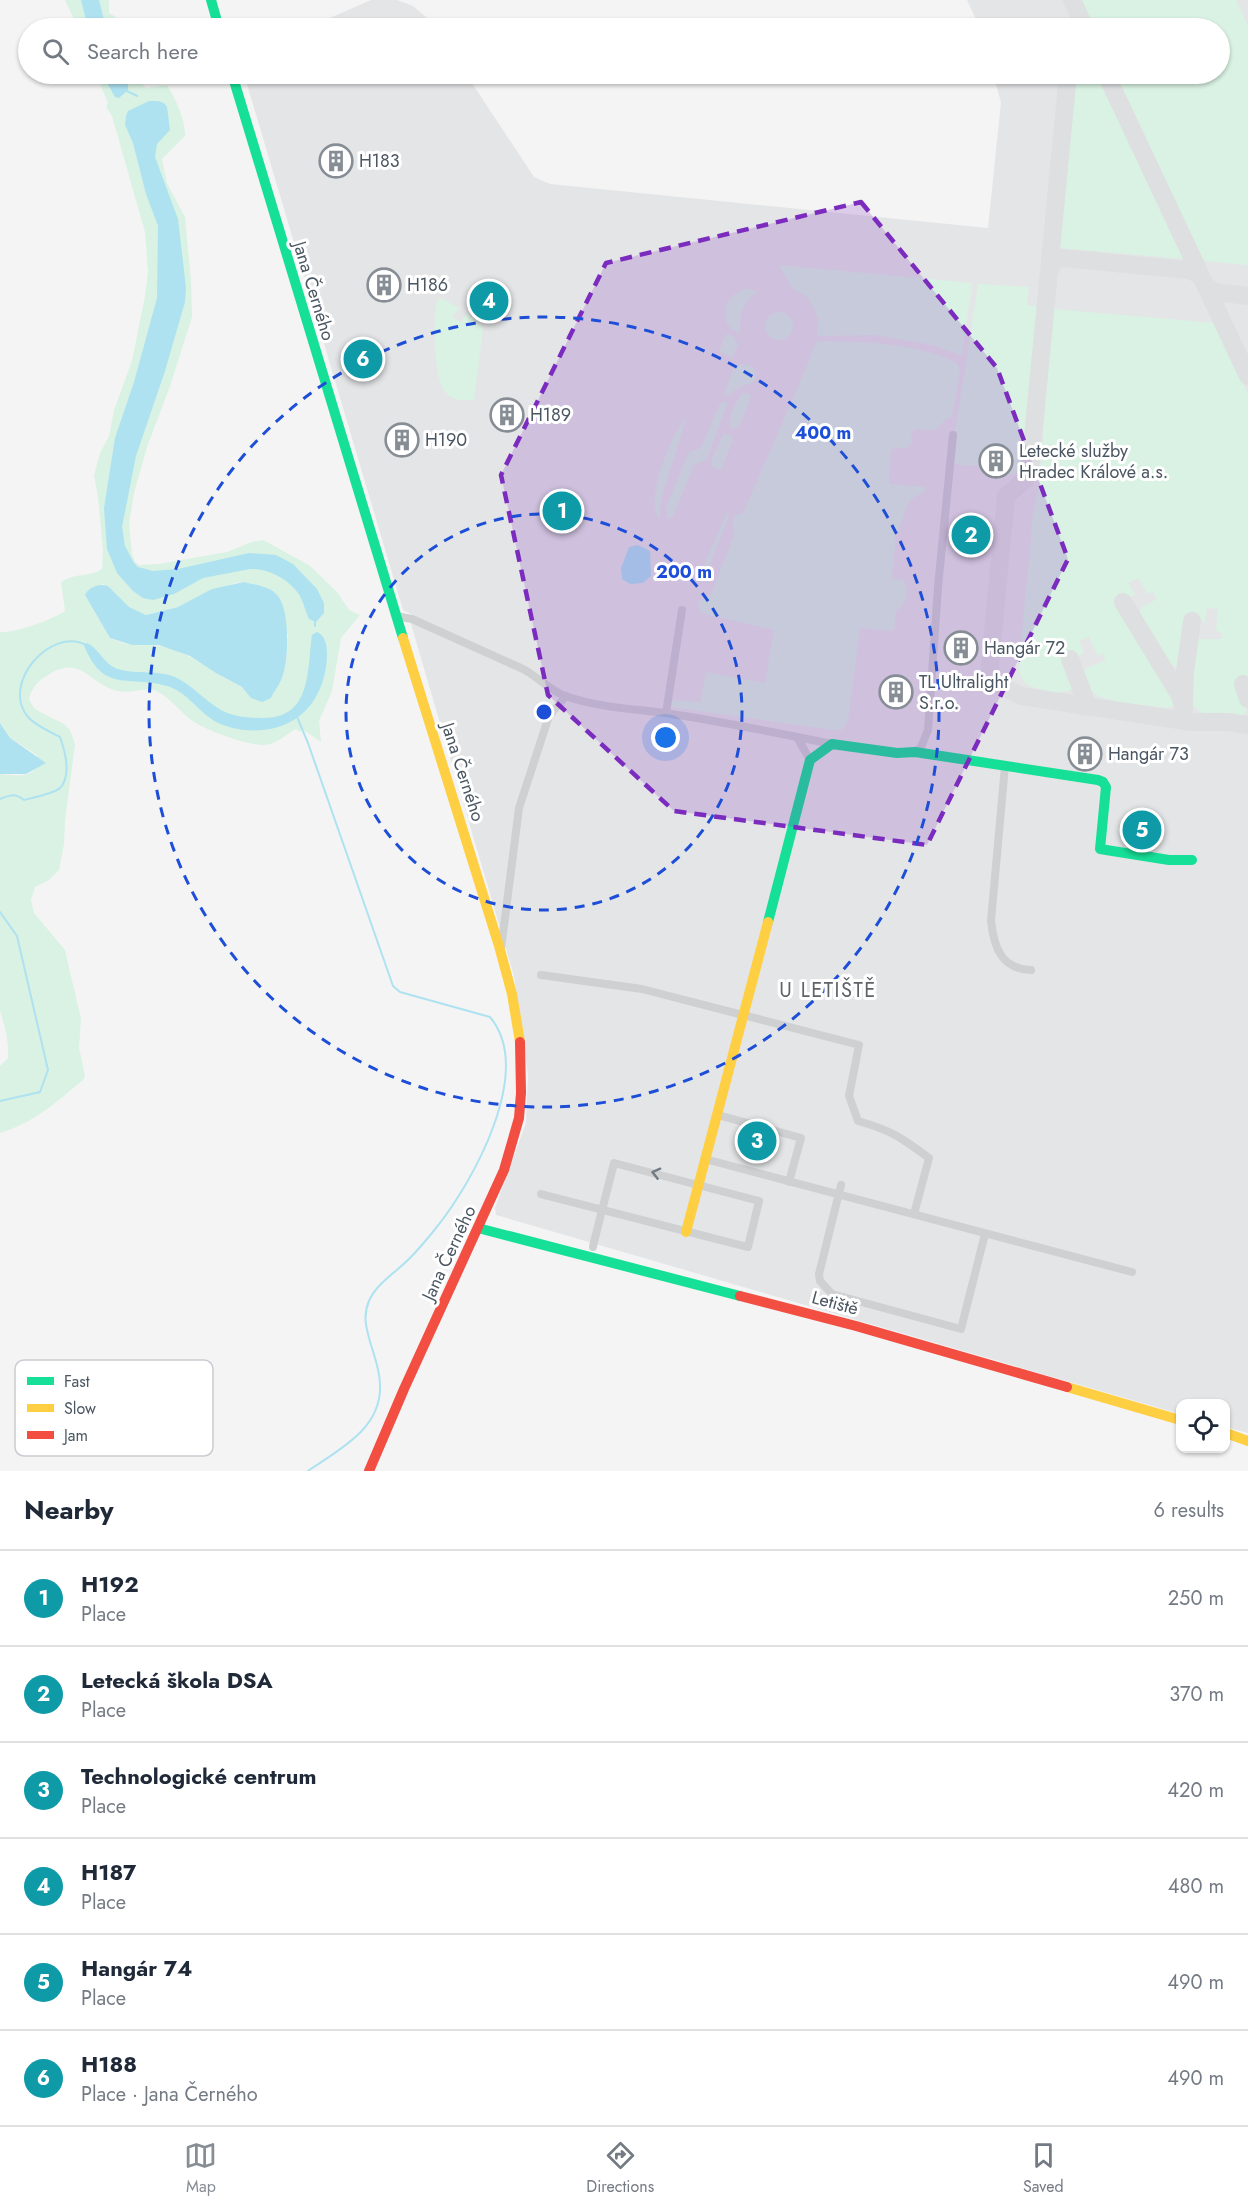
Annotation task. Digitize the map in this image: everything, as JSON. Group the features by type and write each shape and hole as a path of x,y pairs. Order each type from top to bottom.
{"street":[{"path":"211,0 216,18"},
{"name":"Jana Černého","path":"235,84 274,219 501,950 514,1000 520,1043 520,1114 511,1152 369,1471"},
{"path":"915,752 921,747 928,730 938,587 953,435"},
{"path":"666,714 682,610"},
{"path":"396,616 412,619 523,669 537,676 552,690 566,696 615,708 666,714 831,744 897,753 915,752 1103,782 1106,787 1100,849 1174,860 1192,860"},
{"path":"501,950 519,808 549,716 566,696"},
{"path":"796,737 810,760"},
{"path":"686,1232 810,760 831,744"},
{"path":"1005,766 991,921 993,938 1000,954 1008,964 1020,970 1031,970"},
{"path":"541,975 642,989 859,1046 849,1096 858,1122 884,1128 929,1158 914,1214"},
{"path":"718,1114 801,1138 789,1182"},
{"path":"705,1159 1132,1272"},
{"path":"541,1194 602,1210 686,1232 748,1246 759,1201 698,1183 614,1163 602,1210 593,1247"},
{"path":"841,1185 819,1274 825,1288 832,1294 961,1329 986,1234"},
{"name":"Letiště","path":"478,1227 856,1326 1176,1419"},
{"path":"1230,1434 1248,1441"}],"highlighted area":[{"path":"861,202 997,368 1068,559 927,845 674,811 548,695 501,475 606,263"}],"shaded area":[{"path":"371,0 397,0 413,6 427,18 330,18"},
{"path":"967,0 1248,0 1248,1433 1230,1428 1230,1399 1176,1399 1176,1413 496,1215 495,1208 526,1123 528,1075 514,976 411,624 413,615 403,610 247,84 473,84 534,177 550,184 988,228 1001,102 996,84 1230,84 1230,18 975,18"}],"green space":[{"path":"65,0 109,0 109,13 116,17 116,18 73,18"},
{"path":"1081,0 1236,0 1248,26 1248,265 1204,261 1120,84 1230,84 1230,18 1089,18"},
{"path":"100,84 142,84 146,88 167,85 179,109 185,136 162,159 167,183 185,217 192,317 169,389 147,447 134,493 129,524 135,562 139,565 159,564 227,552 263,540 309,565 337,592 349,610 360,615 341,638 332,691 319,721 321,742 302,729 300,732 296,729 268,745 236,740 196,723 154,690 118,691 108,688 85,672 69,667 59,669 38,682 29,699 34,708 64,724 70,730 75,744 59,870 49,880 35,887 31,900 34,913 65,950 81,1019 79,1048 85,1076 45,1110 25,1123 0,1133 0,1066 8,1058 8,1052 0,1011 0,774 31,773 35,769 37,755 10,738 0,723 0,632 33,625 65,611 61,582 102,569 103,552 94,475 100,453 109,436 114,410 132,361 148,272 145,232 112,116 106,107 108,103","holes":["244,582 254,585 288,635 283,676 271,698 259,700 200,662 181,653 161,646 130,645 110,638 85,595 103,584 108,586 128,607 145,615 178,607 235,583"]},
{"path":"1075,84 1103,84 1185,259 1059,248"},
{"path":"779,265 972,283 962,356 933,345 874,335 817,336 818,319 812,304 805,295 793,289"},
{"path":"978,284 1029,287 1027,305 1038,306 1024,466 1022,472 1017,474 1009,474 993,467 953,464 951,459"},
{"path":"748,289 757,292 744,307 739,334 728,325 725,309 734,295"},
{"path":"441,298 459,308 452,317 460,322 467,314 483,328 474,400 453,398 442,388 435,350 437,301"},
{"path":"1053,309 1215,323 1248,394 1248,682 1238,686 1246,713 1238,718 1204,713 1191,701 1189,691 1190,669 1196,639 1221,639 1222,633 1216,630 1218,609 1207,608 1205,622 1187,620 1182,662 1176,667 1167,662 1138,615 1142,607 1157,599 1153,592 1148,594 1138,578 1128,583 1135,594 1119,605 1174,693 1175,704 1168,708 1129,704 1109,700 1094,693 1088,687 1083,673 1085,669 1106,660 1103,654 1098,656 1089,637 1079,641 1084,653 1066,662 1074,681 1072,689 1061,692 1045,691 1027,684 1021,676 1019,667 1033,514 1039,485"},
{"path":"779,312 789,316 793,326 789,336 779,340 769,336 765,326 769,316"},
{"path":"729,334 738,344 733,357 719,352 725,335"},
{"path":"816,341 902,346 951,360 957,363 960,369 952,419 949,417 935,430 915,429 911,433 912,443 906,448 891,449 889,484 926,487 925,491 909,503 896,534 892,578 903,580 907,593 905,601 896,611 894,631 860,628 848,720 842,730 671,707 673,700 700,702 706,672 765,683 774,630 701,613 698,602 711,594 734,536 732,522 735,515 743,513"},
{"path":"740,364 754,367 756,379 723,396 733,370"},
{"path":"744,393 751,397 739,427 732,429 730,423 732,413 738,399"},
{"path":"728,402 707,459 694,465 673,517 667,519 666,507 689,452 701,448 720,403"},
{"path":"687,416 661,499 660,518 658,518 655,496 662,466 674,436"},
{"path":"725,434 731,435 733,440 721,470 712,467 712,459"},
{"path":"727,512 730,514 705,576 701,577 700,574"}],"water":[{"path":"81,0 99,0 104,18 86,18"},
{"path":"108,84 128,84 128,90 119,98 115,97"},
{"path":"149,101 164,103 167,107 170,130 157,144 155,157 178,219 186,288 185,302 165,371 136,456 122,527 125,546 138,567 153,571 178,569 249,553 276,555 293,564 317,589 324,603 324,613 316,622 309,619 300,596 291,585 272,573 257,569 203,578 174,594 153,600 143,598 133,591 117,573 107,549 104,508 115,438 134,382 157,298 158,226 146,194 133,143 125,125 128,111"},
{"path":"638,545 650,551 651,576 643,583 630,584 622,579 621,568 629,547"},
{"path":"244,582 262,586 275,593 285,613 287,649 282,678 271,698 262,702 251,698 242,687 190,656 159,645 132,645 110,638 85,595 95,586 108,586 129,607 146,615 178,607 212,589"},
{"path":"317,632 324,639 327,655 326,669 317,695 301,715 290,722 263,730 242,730 221,724 173,688 109,677 100,671 91,660 84,645 87,643 95,649 113,667 133,672 170,675 183,681 226,712 241,717 262,718 278,716 290,710 298,701 307,677 312,635"},
{"path":"0,723 10,738 46,763 26,774 0,774"}],"waterway":[{"path":"127,91 137,96"},
{"path":"315,620 315,626"},
{"path":"0,799 12,795 24,800 38,797 57,790 64,783 67,770 60,737 39,726 28,717 21,704 20,689 33,662 45,651 58,644 72,641 86,645"},
{"path":"297,717 393,986 400,992 490,1017 502,1040 506,1066 494,1126 466,1183 430,1236 381,1284 369,1301 366,1323 380,1385 379,1400 374,1414 356,1437 308,1471"},
{"path":"0,912 17,936 48,1070 40,1092 0,1101"}],"taxiway":[{"path":"1072,0 1080,18"},
{"path":"1067,84 1030,468 1026,479 1006,496 990,665 991,676 995,683 1021,696 1192,722 1228,722 1248,725"},
{"path":"1111,84 1248,376"},
{"path":"1050,270 1054,261 1062,258 1188,270 1198,274 1202,279"},
{"path":"1205,285 1215,292 1248,296"},
{"path":"1123,602 1179,694 1184,708 1183,721"},
{"path":"1184,703 1185,672 1192,621"},
{"path":"1070,659 1084,696 1084,707"},
{"path":"1243,684 1248,699"}],"traffic: fast":[{"path":"211,0 216,18"},
{"path":"235,84 403,638"},
{"path":"768,922 810,760 832,744 897,753 915,752 1098,780 1106,787 1100,849 1169,860 1192,860"},
{"path":"478,1228 740,1296"}],"traffic: slow":[{"path":"403,638 499,946 512,994 520,1042"},
{"path":"686,1232 768,922"},
{"path":"1067,1387 1176,1419"},
{"path":"1230,1434 1248,1441"}],"traffic: jam":[{"path":"369,1471 504,1170 519,1118 520,1042"},
{"path":"740,1296 856,1326 1067,1387"}],"place":[{"name":"H183","path":"336,161"},
{"name":"H186","path":"384,285"},
{"name":"H187","path":"489,301"},
{"name":"H188","path":"363,359"},
{"name":"H189","path":"507,415"},
{"name":"H190","path":"402,440"},
{"name":"Letecké služby Hradec Králové a.s.","path":"996,461"},
{"name":"H192","path":"562,511"},
{"name":"Letecká škola DSA","path":"971,535"},
{"name":"Hangár 72","path":"961,648"},
{"name":"TL Ultralight S.r.o.","path":"896,692"},
{"name":"Hangár 73","path":"1085,754"},
{"name":"Hangár 74","path":"1142,830"},
{"name":"Technologické centrum","path":"757,1141"}],"district":[{"name":"U LETIŠTĚ","path":"828,990"}]}
